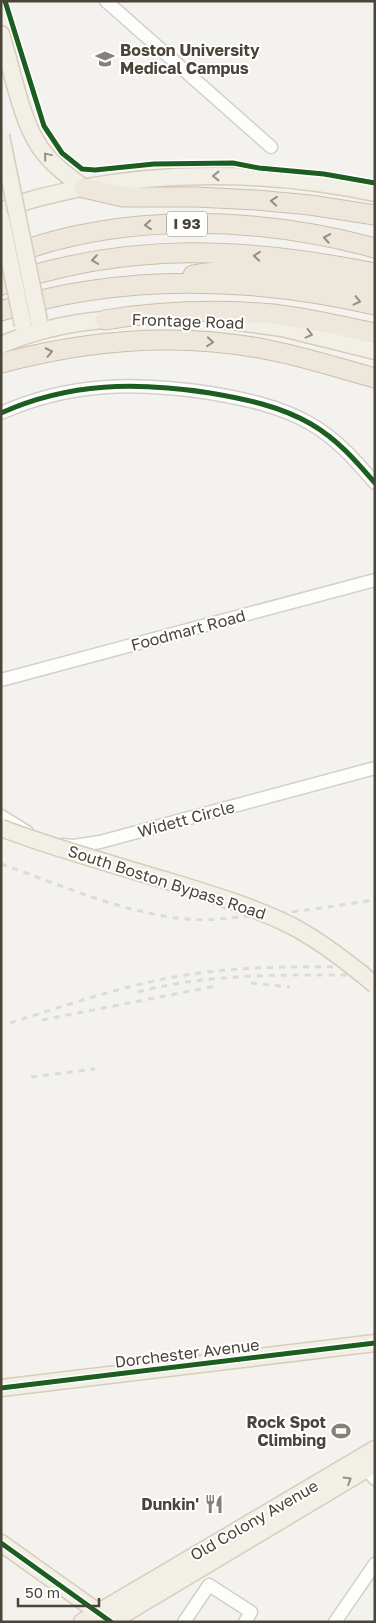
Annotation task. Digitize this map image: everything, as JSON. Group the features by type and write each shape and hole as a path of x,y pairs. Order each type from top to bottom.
{"highway":[{"path":"84,188 124,197 196,197 256,200 319,206 375,215"},
{"name":"I 93","path":"1,257 43,244 100,231 138,226 177,224 217,224 276,230 375,248"},
{"path":"1,285 39,272 85,262 133,255 177,253 277,258 324,264 375,274"},
{"path":"1,311 57,296 135,285 218,270 298,275 375,286"},
{"path":"135,285 213,283 272,287 311,292 375,305"},
{"path":"105,320 156,312 220,311 274,314 375,333"},
{"path":"1,364 50,351 89,345 149,340 188,340 265,349 371,377"}],"main road":[{"path":"1,34 23,110 39,146 52,162 84,188"},
{"path":"1,136 24,333"},
{"path":"1,211 36,198 84,188 141,179 200,176 243,176 308,181 375,192"},
{"path":"1,218 24,333"},
{"name":"Frontage Road","path":"24,333 105,320 163,317 243,322 282,328 375,351"},
{"name":"South Boston Bypass Road","path":"1,828 209,893 257,910 292,926 320,943 345,960 375,985"},
{"name":"Dorchester Avenue","path":"1,1388 375,1343"},
{"name":"Old Colony Avenue","path":"111,1622 369,1468 375,1449"},
{"name":"Old Colony Avenue","path":"82,1622 97,1612 369,1468"},
{"path":"1,1543 111,1622"}],"street":[{"path":"106,1 270,147"},
{"path":"1,413 22,404 50,396 112,386 166,387 235,397 280,410 313,425 341,446 375,484"},
{"name":"Foodmart Road","path":"1,680 375,580"},
{"name":"Widett Circle","path":"1,816 28,833 49,842 66,846 83,846 375,768"},
{"path":"335,1622 375,1564"},
{"path":"184,1622 209,1585 248,1617"}],"railway":[{"path":"1,864 69,889 139,911 186,919 266,915 375,900"},
{"path":"10,1023 123,988 193,974 261,968 375,967"},
{"path":"138,992 192,981 220,978 275,975 357,975"},
{"path":"251,983 290,987"},
{"path":"42,1020 216,986"},
{"path":"31,1077 95,1069"}],"cycle path":[{"path":"5,1 44,126 62,153 82,169 95,170 154,164 233,163 259,168 324,174 375,183"},
{"path":"1,413 52,395 104,387 156,387 223,395 275,408 311,424 338,443 375,483"},
{"path":"1,1388 375,1343"},
{"path":"1,1543 111,1622"}],"place":[{"name":"Boston University Medical Campus","path":"105,59"},
{"name":"Rock Spot Climbing","path":"341,1431"},
{"name":"Dunkin'","path":"214,1504"}]}
